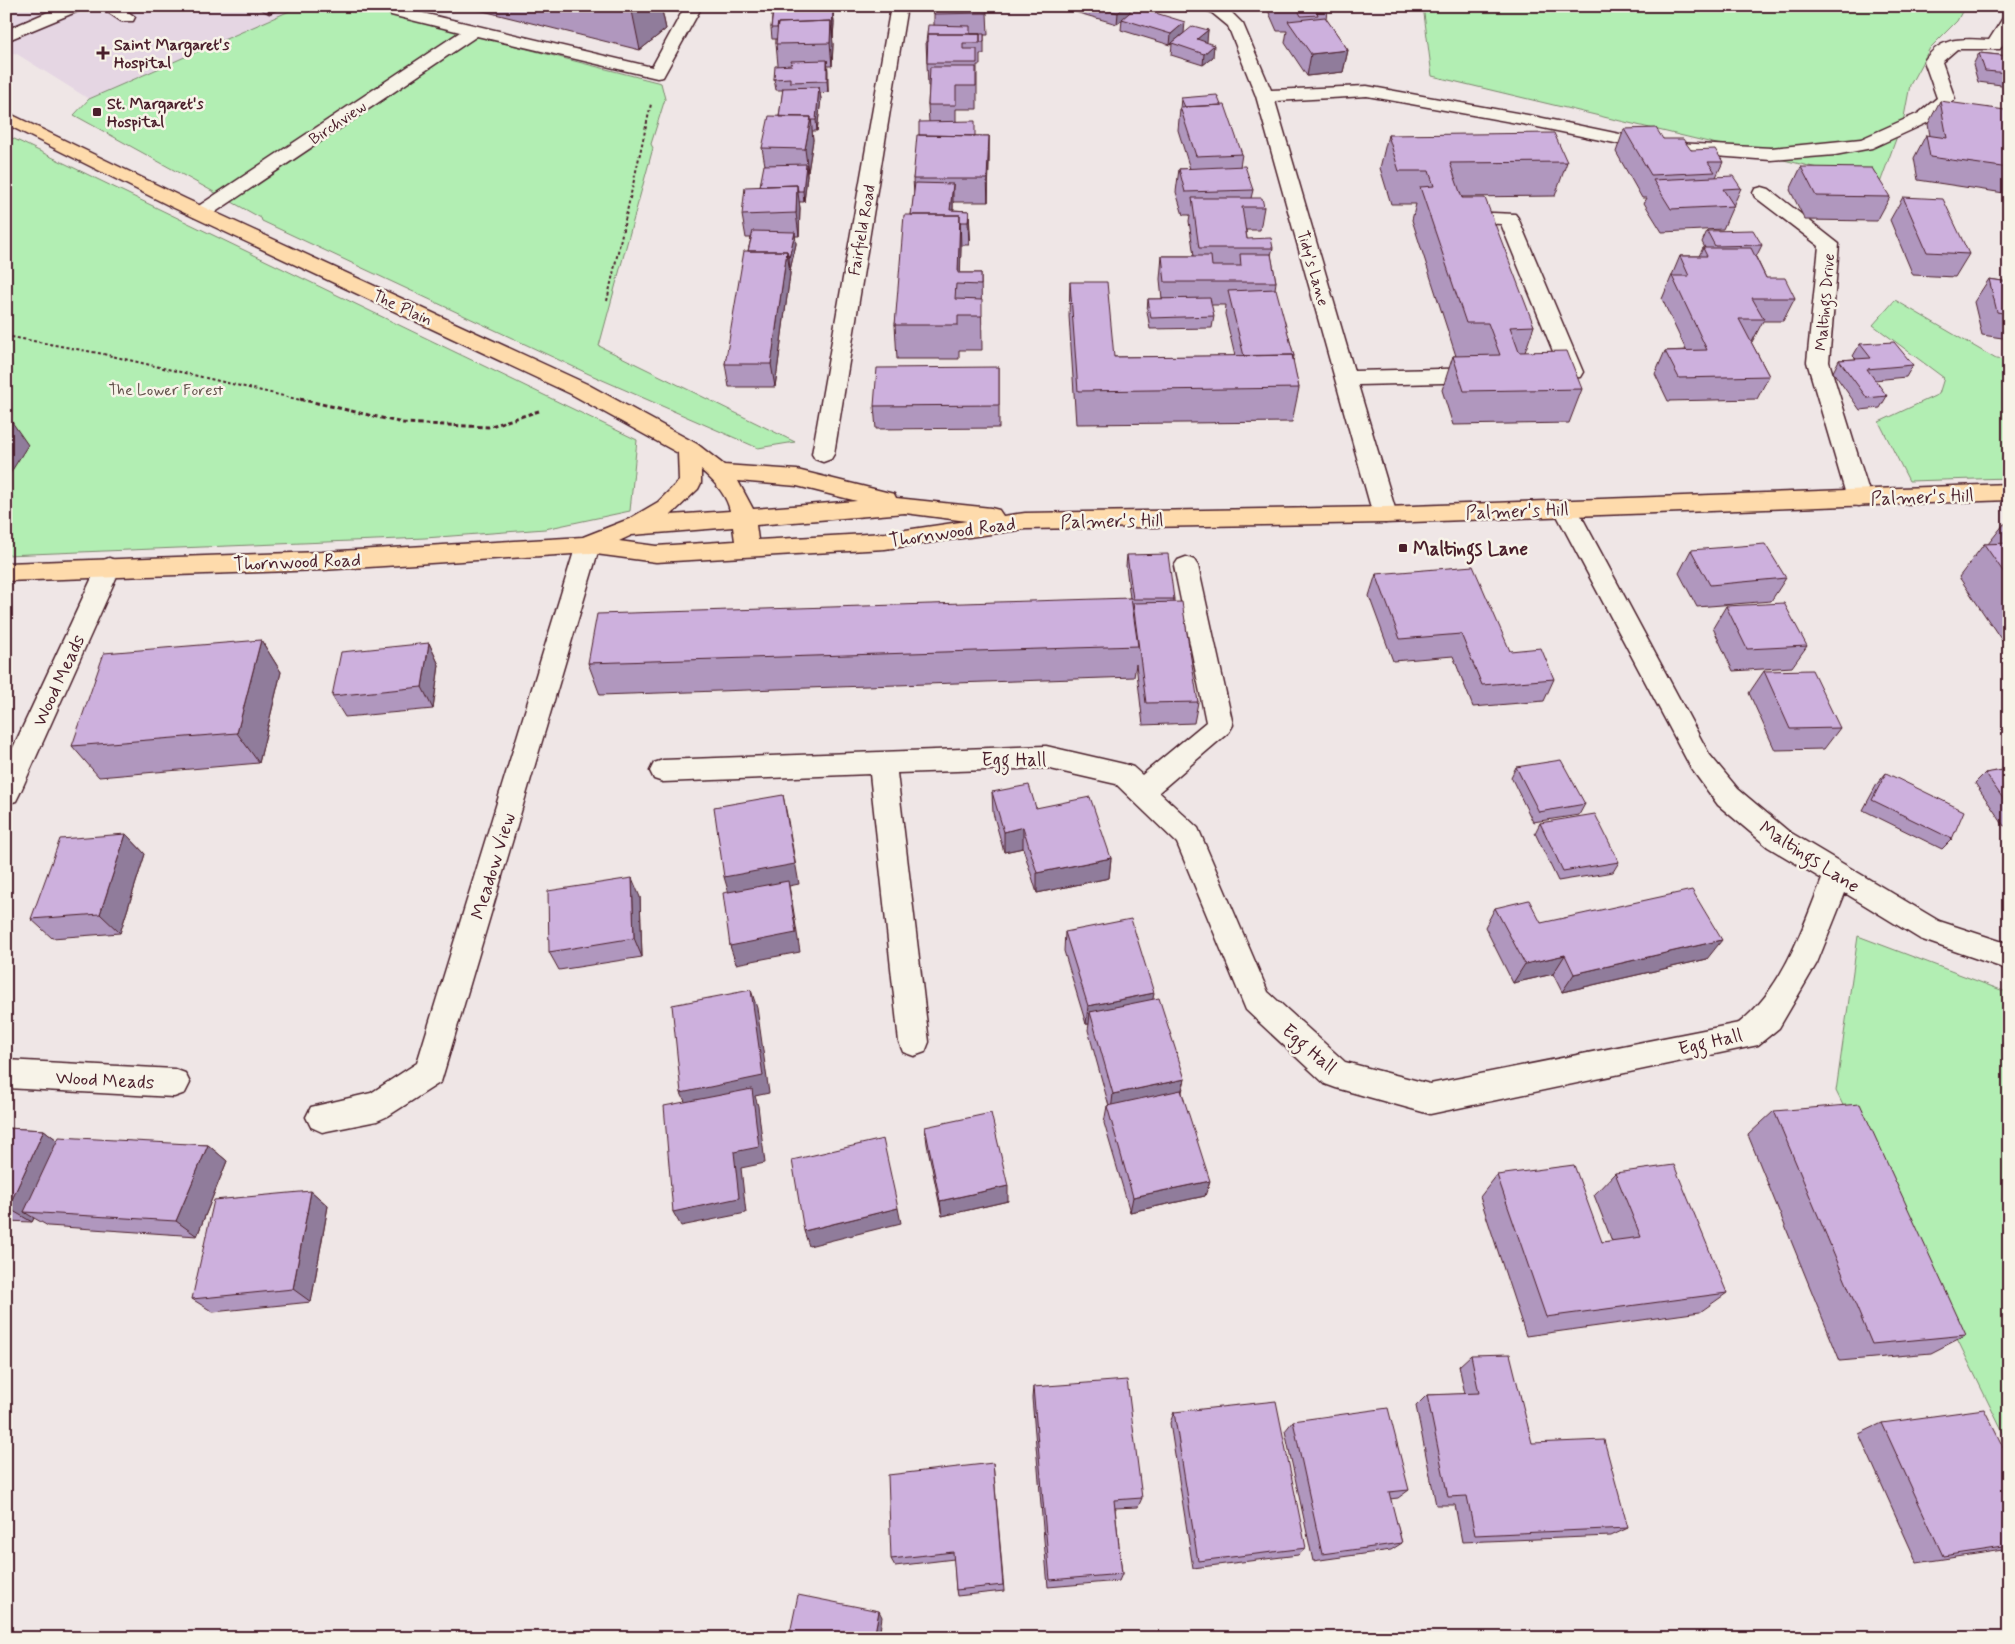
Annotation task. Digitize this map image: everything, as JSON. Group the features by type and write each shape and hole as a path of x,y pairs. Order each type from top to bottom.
{"main road":[{"name":"The Plain","path":"6,116 201,213 579,389 689,448 718,472 732,490 744,518 748,548"},
{"path":"629,528 666,508 690,483 689,448"},
{"path":"718,472 797,478 905,505"},
{"name":"Palmer's Hill","path":"1025,521 1384,515 2009,492"},
{"name":"Thornwood Road","path":"588,545 629,528 905,505 1025,521"},
{"name":"Thornwood Road","path":"6,572 322,561 588,545 656,554 885,541 1025,521"}],"street":[{"path":"107,6 127,17"},
{"path":"396,12 657,73 692,10 677,6"},
{"name":"Fairfield Road","path":"823,454 899,6"},
{"name":"Tidy's Lane","path":"1216,7 1235,24 1264,96 1384,515"},
{"path":"6,36 62,8"},
{"path":"1264,96 1367,91 1533,121 1658,147 1771,154 1835,150 1866,144 1925,117 1946,99 1933,61 1953,44 1994,45 2009,22"},
{"name":"Birchview","path":"201,213 473,31"},
{"name":"Maltings Drive","path":"1762,193 1830,244 1818,362 1859,498"},
{"path":"1470,218 1508,218 1572,372 1532,373"},
{"path":"1346,378 1503,374"},
{"name":"Maltings Lane","path":"1565,508 1700,761 1728,797 1778,839 1930,930 2009,957"},
{"name":"Meadow View","path":"322,1116 376,1106 430,1072 588,545"},
{"path":"1141,791 1220,725 1186,566"},
{"name":"Wood Meads","path":"6,793 110,567"},
{"name":"Egg Hall","path":"663,770 1046,757 1124,775 1188,836 1256,1001 1336,1074 1430,1099 1747,1035 1768,1018 1807,954 1837,876"},
{"path":"882,762 914,1042"},
{"name":"Wood Meads","path":"6,1074 174,1083"}],"path":[{"path":"607,301 657,73"},
{"path":"6,336 103,354 403,423 488,427 536,413 579,389"}],"shaded area":[{"name":"Saint Margaret's Hospital","path":"6,6 301,6 89,99 17,54 6,52"}],"green space":[{"path":"301,6 358,6 661,83 665,99 651,144 653,148 599,346 795,442 758,448 591,375 262,221 261,218 74,115 89,99"},
{"path":"1423,6 1965,6 1957,21 1930,48 1910,85 1904,117 1880,183 1432,76"},
{"name":"The Lower Forest","path":"6,135 637,440 630,511 545,529 425,538 6,555"},
{"path":"1895,300 1996,359 2009,360 2009,478 1909,481 1879,422 1939,394 1944,378 1873,325"},
{"path":"1858,936 2009,993 2009,1445 1836,1091"}],"building":[{"path":"775,6 830,6 830,7"},
{"path":"934,6 987,6 987,13 934,14"},
{"path":"1094,6 1125,6 1118,13"},
{"path":"1279,6 1326,6 1327,9 1316,9 1318,15 1301,16 1297,8 1280,9"},
{"path":"1136,7 1185,22 1171,34 1122,19"},
{"path":"833,11 832,27 831,21 778,23 777,28 771,28 773,12"},
{"path":"1325,17 1348,50 1311,54 1288,21"},
{"path":"831,21 830,43 776,44 778,23"},
{"path":"928,25 970,26 970,34 928,34 928,42 926,42"},
{"path":"1193,26 1208,30 1197,39 1214,45 1204,54 1172,43"},
{"path":"928,34 980,34 980,43 963,43 963,49 977,49 977,63 927,63"},
{"path":"980,34 984,34 984,42 980,42"},
{"path":"1979,53 2009,56 2009,73 1985,71"},
{"path":"827,60 827,81 790,82 790,78 774,79 775,66 792,65 791,61"},
{"path":"930,67 976,67 976,86 956,86 956,105 928,105"},
{"path":"819,87 816,120 811,120 811,117 779,117 783,88"},
{"path":"1217,95 1221,105 1185,107 1181,98"},
{"path":"1940,101 2005,110 2009,126 2009,168 1930,157 1926,135 1947,138"},
{"path":"1225,105 1242,154 1196,156 1180,107"},
{"path":"769,116 811,117 805,149 762,148"},
{"path":"975,121 975,136 919,135 919,122"},
{"path":"1656,128 1663,139 1683,139 1691,150 1715,149 1723,162 1708,162 1715,172 1651,175 1624,129"},
{"path":"1554,133 1567,162 1450,163 1462,198 1485,198 1534,326 1510,327 1519,352 1567,351 1582,389 1464,391 1453,356 1500,355 1488,323 1466,323 1420,187 1434,186 1429,171 1399,171 1388,135"},
{"path":"917,135 989,136 987,179 913,179"},
{"path":"806,164 803,191 798,191 797,185 760,186 764,165"},
{"path":"1245,166 1253,190 1185,192 1179,169"},
{"path":"1801,167 1872,168 1890,197 1816,196"},
{"path":"1733,176 1741,188 1723,189 1734,206 1671,209 1653,180"},
{"path":"915,183 953,184 950,210 969,211 968,222 960,222 960,215 911,215"},
{"path":"797,185 796,213 742,215 745,187"},
{"path":"1903,197 1943,199 1969,254 1927,252"},
{"path":"1192,198 1262,198 1264,207 1242,207 1247,239 1271,238 1273,248 1199,248"},
{"path":"904,215 960,215 958,273 981,273 981,285 956,284 955,299 982,300 982,316 958,316 958,325 895,325"},
{"path":"1753,230 1762,245 1715,246 1707,231"},
{"path":"753,231 795,232 789,258 787,251 748,251"},
{"path":"1703,248 1751,248 1766,278 1785,278 1795,298 1752,298 1764,319 1739,319 1769,376 1679,378 1665,351 1707,350 1672,276 1689,276 1680,256 1707,256"},
{"path":"744,251 787,251 771,364 725,364"},
{"path":"1240,254 1271,254 1276,282 1165,282 1162,256 1211,256 1212,266 1241,266"},
{"path":"1989,279 2009,282 2009,314 1997,312"},
{"path":"1070,282 1107,282 1114,357 1292,355 1299,388 1078,391"},
{"path":"1276,289 1294,356 1244,356 1228,291"},
{"path":"1210,298 1214,316 1151,318 1148,299"},
{"path":"1894,342 1913,365 1867,369 1887,396 1867,398 1839,360 1871,358 1860,344"},
{"path":"999,367 999,405 874,406 877,368"},
{"path":"6,422 12,422 6,431"},
{"path":"2009,523 2009,530 2004,524"},
{"path":"2009,543 2009,580 1984,544"},
{"path":"1765,544 1786,578 1710,585 1691,550"},
{"path":"1168,554 1174,599 1133,599 1127,555"},
{"path":"1473,566 1510,651 1541,648 1554,679 1482,685 1461,634 1400,639 1376,574"},
{"path":"1131,598 1138,646 588,663 597,614"},
{"path":"1182,602 1198,702 1146,703 1133,603"},
{"path":"1784,603 1807,646 1747,649 1726,606"},
{"path":"261,640 237,733 72,746 104,653"},
{"path":"429,643 422,687 332,696 341,652"},
{"path":"1812,670 1840,728 1790,729 1764,671"},
{"path":"1561,760 1585,804 1539,812 1516,767"},
{"path":"2009,769 2009,807 1985,773"},
{"path":"1886,773 1964,811 1952,839 1872,800"},
{"path":"1029,785 1036,808 1090,797 1111,858 1037,873 1023,827 1004,832 992,792"},
{"path":"783,795 795,864 724,877 714,807"},
{"path":"1595,814 1619,862 1563,871 1540,823"},
{"path":"126,834 100,914 31,919 60,839"},
{"path":"632,878 634,938 549,952 548,891"},
{"path":"788,881 796,933 730,946 723,893"},
{"path":"1692,890 1722,940 1574,974 1565,955 1525,964 1495,908 1529,900 1541,923"},
{"path":"1131,919 1154,993 1088,1006 1065,932"},
{"path":"751,990 763,1076 681,1093 672,1005"},
{"path":"1159,998 1185,1079 1113,1094 1090,1012"},
{"path":"752,1089 759,1147 734,1152 739,1198 673,1212 664,1106"},
{"path":"1181,1090 1210,1181 1133,1197 1107,1106"},
{"path":"1860,1104 1966,1335 1872,1344 1774,1111"},
{"path":"991,1113 1008,1186 940,1201 925,1127"},
{"path":"6,1128 44,1130 8,1208 6,1207"},
{"path":"59,1137 208,1145 176,1221 24,1212"},
{"path":"883,1139 898,1208 804,1231 792,1160"},
{"path":"1574,1165 1602,1242 1641,1237 1615,1173 1674,1165 1727,1293 1546,1317 1497,1175"},
{"path":"311,1191 293,1289 192,1299 214,1200"},
{"path":"1510,1354 1532,1443 1604,1440 1628,1528 1475,1535 1467,1496 1448,1497 1427,1395 1479,1393 1471,1355"},
{"path":"1127,1380 1142,1498 1114,1500 1122,1574 1050,1580 1033,1387"},
{"path":"1276,1401 1306,1548 1198,1561 1174,1412"},
{"path":"1388,1408 1409,1490 1389,1492 1402,1543 1322,1554 1293,1421"},
{"path":"1984,1409 2009,1459 2009,1546 1943,1556 1882,1423"},
{"path":"993,1463 1003,1585 956,1590 953,1552 891,1559 888,1475"},
{"path":"798,1595 879,1611 874,1638 789,1638"}],"place":[{"name":"Saint Margaret's Hospital","path":"103,53"},
{"name":"St. Margaret's Hospital","path":"97,112"},
{"name":"Maltings Lane","path":"1403,548"}]}
